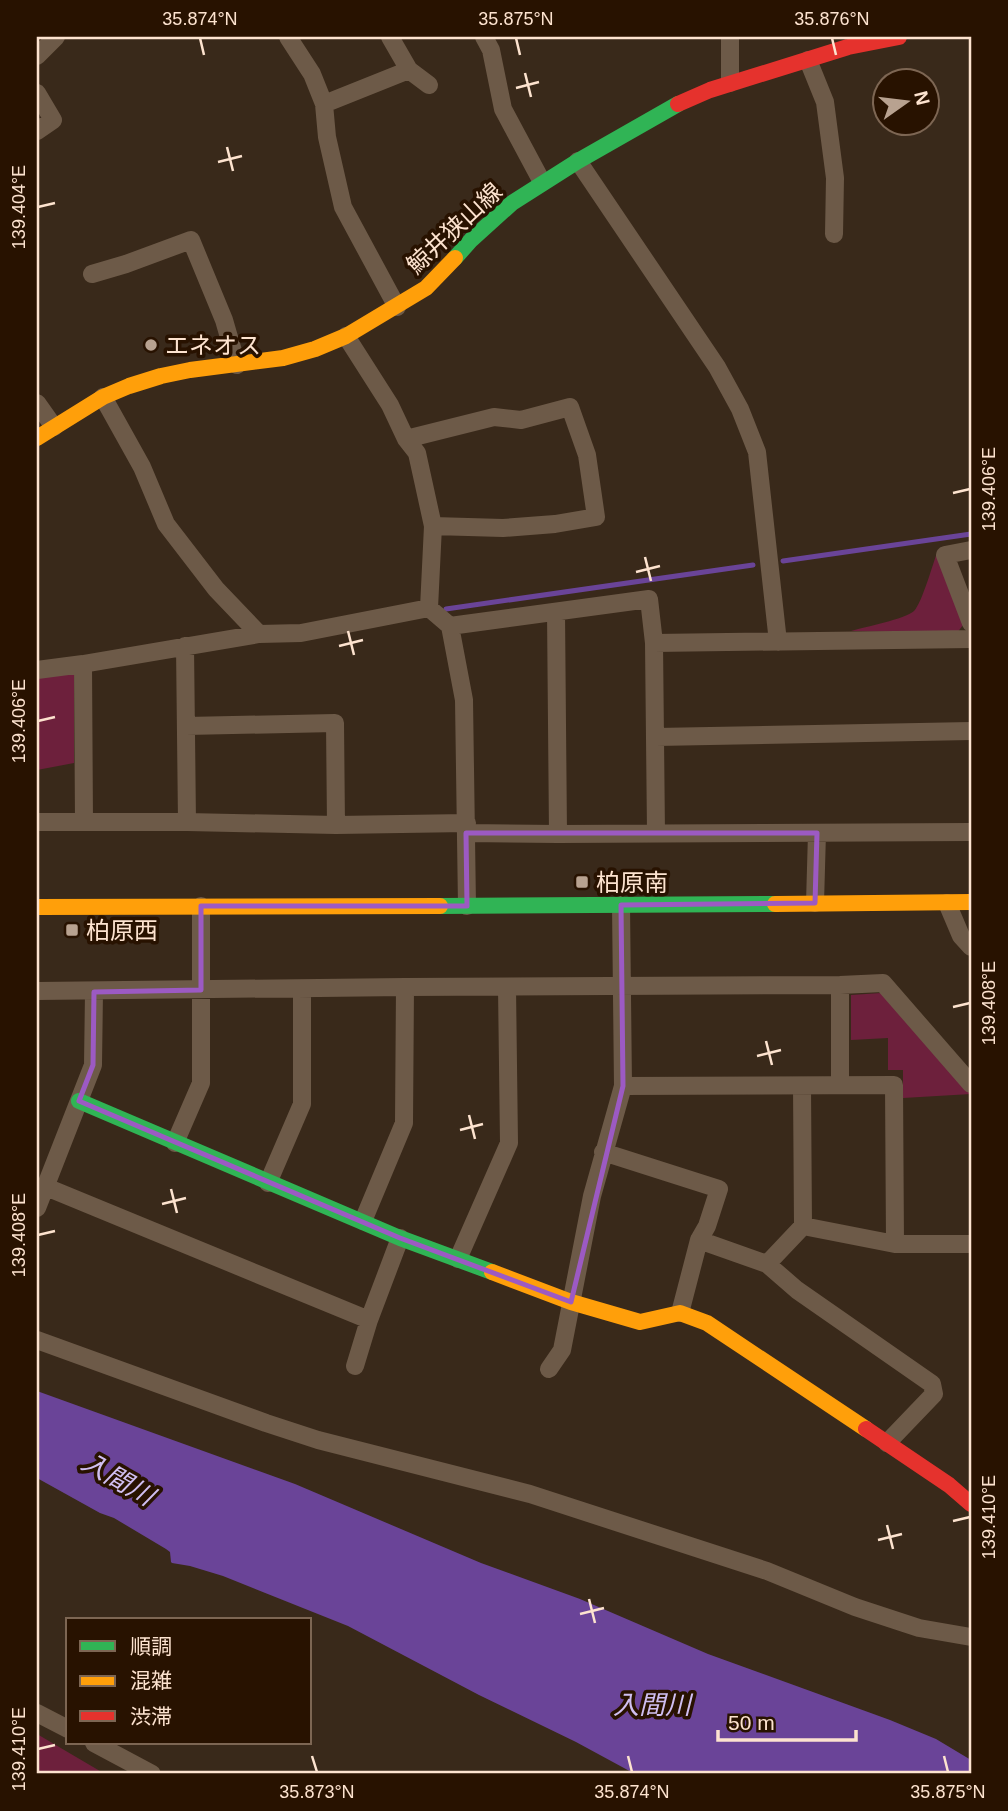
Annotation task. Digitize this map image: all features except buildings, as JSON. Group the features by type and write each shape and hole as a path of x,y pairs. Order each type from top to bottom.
{"street":[{"path":"37,56 56,37"},
{"path":"288,37 312,74 324,104 327,137 343,207 397,307"},
{"path":"390,37 409,70 429,85"},
{"path":"484,37 491,50 503,109 542,183"},
{"path":"730,37 730,83"},
{"name":"鯨井狭山線","path":"37,438 103,397 129,386 190,370 283,358 346,336 426,288 471,240 512,203 578,161 678,104 730,83 848,47 899,37"},
{"path":"808,60 825,102 835,178 834,234"},
{"path":"324,104 409,70"},
{"path":"37,93 53,120 37,131"},
{"path":"578,161 717,367 740,409 757,452 778,642"},
{"path":"92,274 191,240 224,320 237,365"},
{"path":"346,336 417,453 433,527 429,608"},
{"path":"103,397 142,467 166,524 216,589 259,634"},
{"path":"37,403 54,427"},
{"path":"407,439 494,417 521,420 570,407 587,455 596,517 555,524 503,528 433,527"},
{"path":"971,550 945,555 971,623"},
{"path":"450,626 649,599 654,643 656,834"},
{"path":"37,670 259,634 301,633 429,608"},
{"path":"429,608 450,626 464,700 467,906"},
{"path":"556,612 558,834"},
{"path":"654,643 971,639"},
{"path":"185,646 187,822"},
{"path":"83,664 84,821"},
{"path":"186,726 335,723 336,825"},
{"path":"656,737 971,731"},
{"path":"37,822 336,825 466,828 558,834 971,832"},
{"path":"815,903 817,833"},
{"path":"37,906 971,902"},
{"path":"947,903 961,936 971,947"},
{"path":"549,1369 562,1350 592,1196 623,1086 621,905"},
{"path":"175,1143 201,1083 201,906"},
{"path":"37,991 883,984 971,1084"},
{"path":"840,985 840,1085"},
{"path":"363,1221 404,1123 405,987"},
{"path":"458,1259 509,1143 507,987"},
{"path":"268,1183 302,1104 302,989"},
{"path":"37,1208 93,1065 94,992"},
{"path":"623,1086 894,1085 895,1244"},
{"path":"767,1264 803,1226 802,1086"},
{"path":"79,1101 400,1238 571,1302 640,1322 680,1313 707,1323 949,1485 971,1504"},
{"path":"603,1152 719,1189 707,1226 699,1240 680,1313"},
{"path":"46,1187 369,1320"},
{"path":"803,1226 895,1244 971,1244"},
{"path":"355,1366 400,1238"},
{"path":"699,1240 767,1264 797,1290 932,1384 934,1394 887,1443"},
{"path":"37,1340 318,1440 530,1494 767,1571 855,1607 919,1628 971,1637"},
{"path":"37,1713 66,1728"},
{"path":"96,1744 152,1774"}],"highlighted area":[{"path":"466,833 817,833 815,903 621,905 623,1086 571,1302 400,1238 79,1101 93,1065 94,992 201,990 201,906 467,906"}],"shaded area":[{"path":"938,550 963,625 957,633 851,631 894,620 914,611 924,592"},
{"path":"74,671 74,763 37,770 37,677"},
{"path":"881,993 971,1094 903,1098 903,1070 888,1070 888,1038 851,1040 851,995"},
{"path":"37,1734 105,1774 37,1774"}],"water":[{"name":"入間川","path":"37,1391 295,1484 481,1563 580,1599 708,1654 890,1720 936,1739 971,1760 971,1774 635,1774 348,1626 223,1576 172,1563 170,1552 166,1549 37,1478"}],"waterway":[{"path":"783,561 971,534"},
{"path":"446,609 753,565"}],"traffic: fast":[{"path":"455,258 512,203 578,161 678,104"},
{"path":"440,906 775,904"},
{"path":"79,1101 400,1238 492,1272"}],"traffic: slow":[{"path":"37,438 103,397 129,386 190,370 283,358 346,336 426,288 455,258"},
{"path":"775,904 971,902"},
{"path":"37,907 440,906"},
{"path":"492,1272 571,1302 640,1322 680,1313 707,1323 866,1429"}],"traffic: jam":[{"path":"678,104 710,90 848,47 899,37"},
{"path":"866,1429 949,1485 971,1504"}],"place":[{"name":"エネオス","path":"151,345"},
{"name":"柏原南","path":"582,882"},
{"name":"柏原西","path":"72,930"}]}
